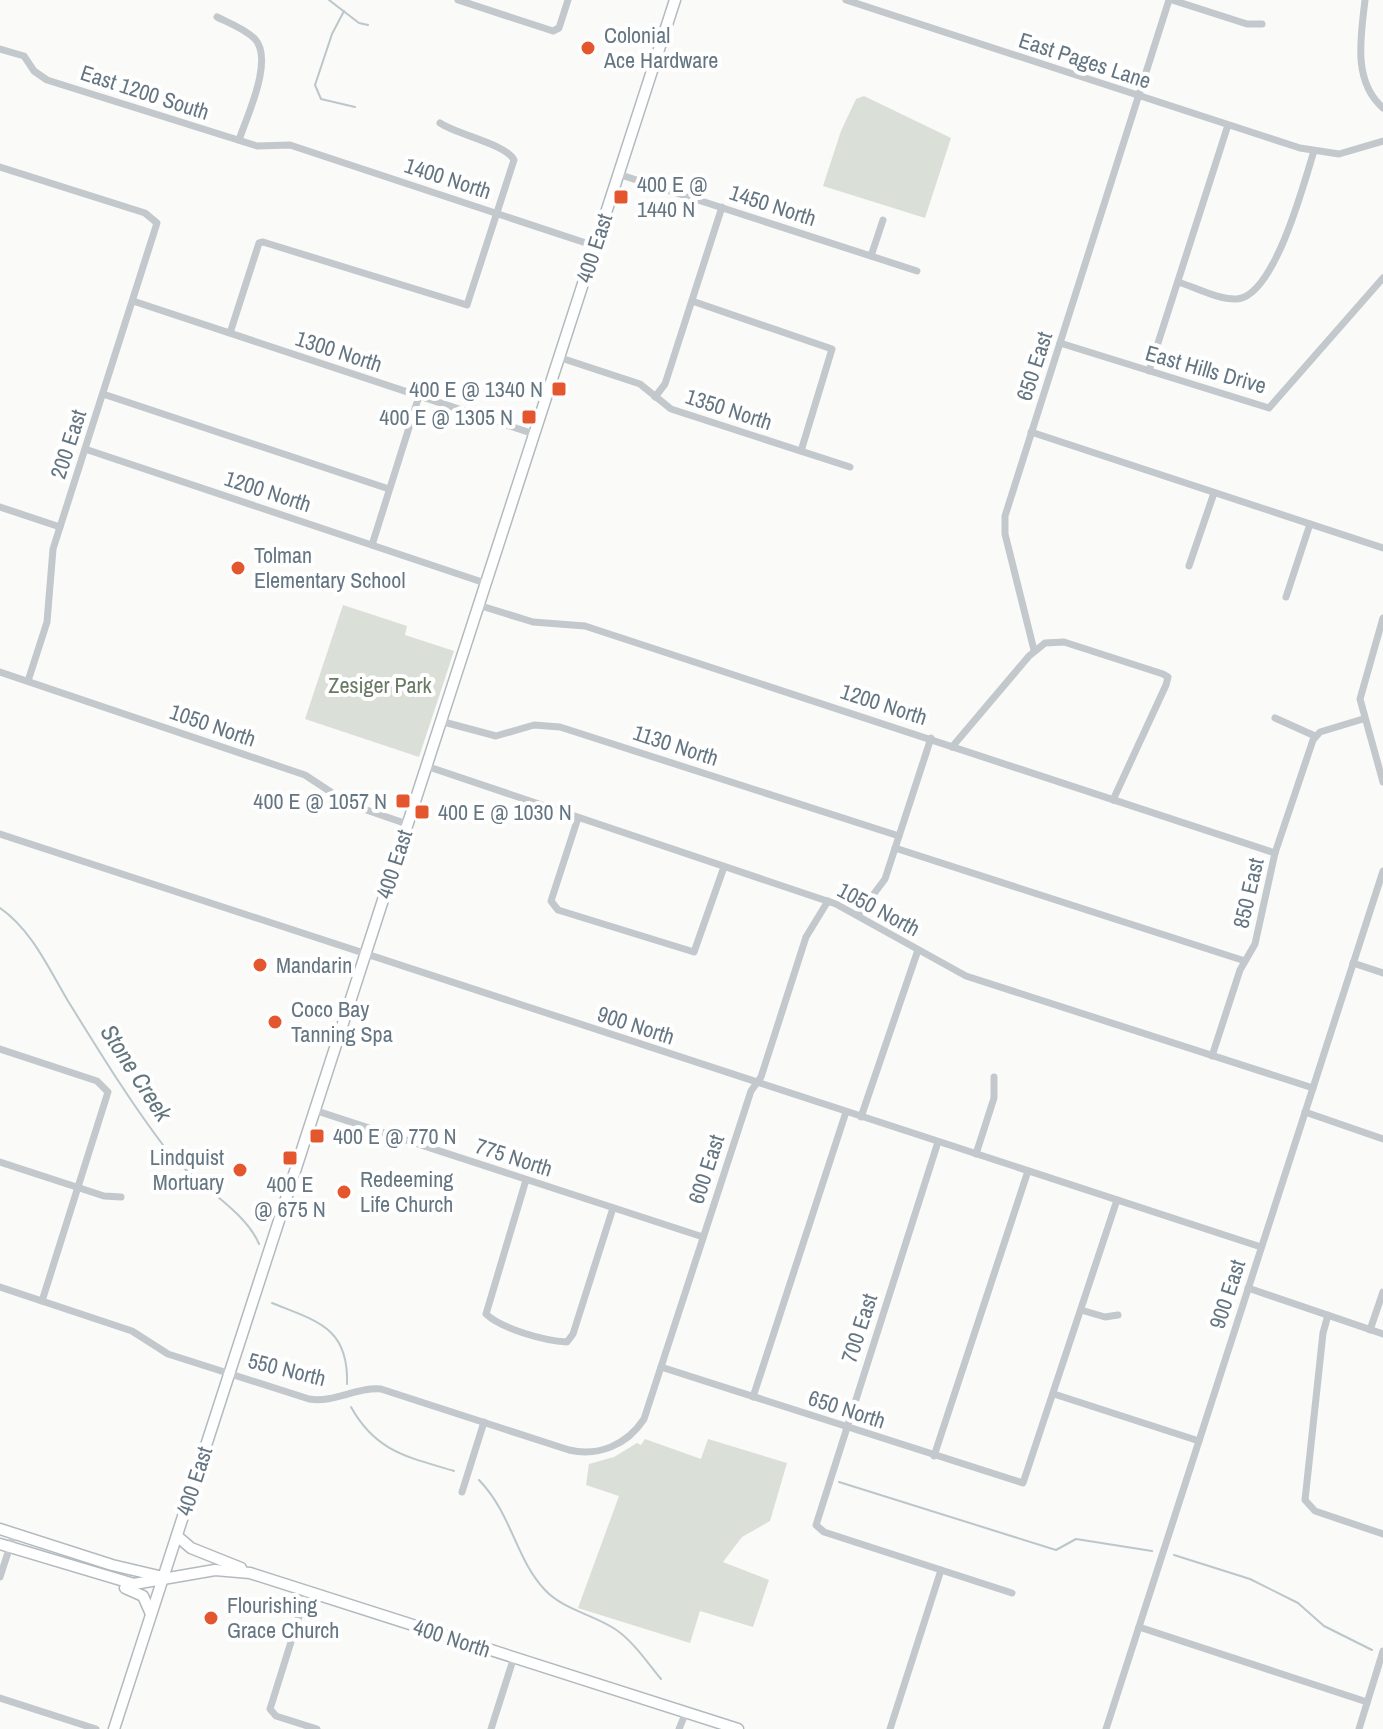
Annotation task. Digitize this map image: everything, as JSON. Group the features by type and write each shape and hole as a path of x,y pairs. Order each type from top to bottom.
{"main road":[{"name":"400 East","path":"114,1729 675,0"},
{"name":"400 North","path":"0,1529 163,1577"},
{"path":"177,1536 191,1548 250,1573"},
{"name":"400 North","path":"5,1546 107,1579 145,1585 163,1577 215,1570 250,1573 738,1729"},
{"path":"107,1579 141,1594 151,1616"}],"street":[{"path":"458,0 553,31 559,28 568,0"},
{"name":"East Pages Lane","path":"846,0 1314,151 1339,154 1383,141"},
{"path":"1170,0 1247,24 1262,24"},
{"name":"650 East","path":"1034,650 1004,522 1170,0"},
{"path":"1365,0 1361,69 1367,88 1383,108"},
{"path":"217,17 253,37 263,53 260,73 239,140"},
{"name":"East 1200 South","path":"0,49 24,56 42,78 261,147 290,145"},
{"path":"230,333 259,243 271,243 467,305 513,167 513,157 504,150 455,133 440,123"},
{"path":"1149,371 1228,125"},
{"name":"1400 North","path":"290,145 595,246"},
{"path":"1178,282 1231,299 1248,294 1284,242 1314,151"},
{"name":"200 East","path":"0,167 145,213 156,220 156,232 49,565 47,622 28,681"},
{"name":"1450 North","path":"618,174 917,271"},
{"path":"655,397 665,384 722,207"},
{"path":"871,256 883,220"},
{"name":"East Hills Drive","path":"1060,343 1269,408 1383,278"},
{"name":"1300 North","path":"133,301 534,434"},
{"path":"692,301 832,349 801,451"},
{"name":"1350 North","path":"558,357 640,384 671,409 850,467"},
{"path":"103,394 389,489"},
{"path":"372,545 419,396"},
{"path":"1031,432 1383,548"},
{"name":"1200 North","path":"85,449 485,583"},
{"path":"1189,566 1214,493"},
{"path":"0,507 60,527"},
{"path":"1286,597 1310,524"},
{"name":"1200 North","path":"478,605 533,622 585,626 1275,853"},
{"path":"1383,618 1361,688 1363,719 1383,782"},
{"path":"952,747 1034,650 1050,642 1064,642 1168,677 1113,800"},
{"name":"1050 North","path":"0,672 305,775 349,804 407,824"},
{"path":"1275,718 1315,736 1363,719"},
{"name":"1130 North","path":"440,721 496,736 534,725 560,727 899,836"},
{"name":"850 East","path":"1212,1056 1245,961 1255,944 1275,853 1315,736"},
{"path":"858,915 883,884 931,738"},
{"name":"1050 North","path":"426,766 828,901 966,976 1313,1088"},
{"path":"578,818 552,905 694,952 724,867"},
{"name":"900 North","path":"0,834 1261,1247"},
{"path":"895,848 1245,961"},
{"name":"900 East","path":"1106,1729 1383,871"},
{"name":"600 East","path":"616,1444 644,1419 806,937 828,901"},
{"path":"861,1117 918,950"},
{"path":"1353,963 1383,973"},
{"path":"0,1049 97,1081 107,1088 107,1100 42,1301"},
{"path":"976,1154 994,1098 994,1077"},
{"name":"775 North","path":"314,1110 703,1237"},
{"path":"753,1397 846,1112"},
{"path":"1305,1112 1383,1139"},
{"name":"700 East","path":"938,1142 816,1525 824,1532 941,1570"},
{"path":"0,1162 79,1188 121,1197"},
{"path":"934,1456 1028,1171"},
{"path":"526,1180 486,1314 498,1322 567,1342 613,1208"},
{"path":"1117,1200 1054,1394 1199,1441"},
{"name":"550 North","path":"0,1287 127,1328 168,1354 316,1400 381,1389 575,1451 599,1451 616,1444"},
{"path":"1248,1288 1383,1334"},
{"path":"1370,1330 1383,1292"},
{"path":"1081,1310 1105,1317 1118,1315"},
{"path":"1328,1315 1323,1333 1304,1494 1312,1510 1383,1534"},
{"name":"650 North","path":"661,1367 1023,1483 1054,1394"},
{"path":"462,1492 484,1422"},
{"path":"0,1577 5,1546 14,1534"},
{"path":"890,1729 941,1570 1012,1593"},
{"path":"307,1591 270,1700 271,1713 317,1729"},
{"path":"1139,1627 1367,1702"},
{"path":"1359,1729 1383,1651"},
{"path":"491,1729 514,1657"},
{"path":"0,1698 96,1729"},
{"path":"679,1729 686,1712"}],"green space":[{"path":"864,96 951,138 925,218 823,186 841,131 856,99"},
{"name":"Zesiger Park","path":"343,605 407,626 405,635 454,651 419,757 305,719"},
{"path":"645,1439 701,1459 708,1439 787,1463 770,1521 742,1537 723,1562 769,1580 753,1627 700,1611 690,1643 578,1608 619,1496 586,1485 589,1464 614,1457 637,1443 641,1445"}],"waterway":[{"path":"329,0 359,23 368,25"},
{"path":"344,11 332,34 315,85 321,99 355,107"},
{"name":"Stone Creek","path":"0,908 30,938 115,1076 166,1149 242,1218 259,1244"},
{"name":"Stone Creek","path":"272,1303 316,1322 336,1338 346,1365 347,1384"},
{"name":"Stone Creek","path":"351,1407 371,1434 382,1443 395,1451 454,1471"},
{"name":"Stone Creek","path":"479,1480 499,1507 527,1565 545,1590 561,1602 622,1634 661,1679"},
{"path":"839,1482 1056,1550 1076,1539 1152,1551"},
{"path":"1174,1555 1250,1579 1298,1603 1324,1626 1372,1650"}],"place":[{"name":"Colonial Ace Hardware","path":"588,48"},
{"name":"400 E @ 1440 N","path":"621,197"},
{"name":"400 E @ 1340 N","path":"559,389"},
{"name":"400 E @ 1305 N","path":"529,417"},
{"name":"Tolman Elementary School","path":"238,568"},
{"name":"400 E @ 1057 N","path":"403,801"},
{"name":"400 E @ 1030 N","path":"422,812"},
{"name":"Mandarin","path":"260,965"},
{"name":"Coco Bay Tanning Spa","path":"275,1022"},
{"name":"400 E @ 770 N","path":"317,1136"},
{"name":"400 E @ 675 N","path":"290,1158"},
{"name":"Lindquist Mortuary","path":"240,1170"},
{"name":"Redeeming Life Church","path":"344,1192"},
{"name":"Flourishing Grace Church","path":"211,1618"}]}
